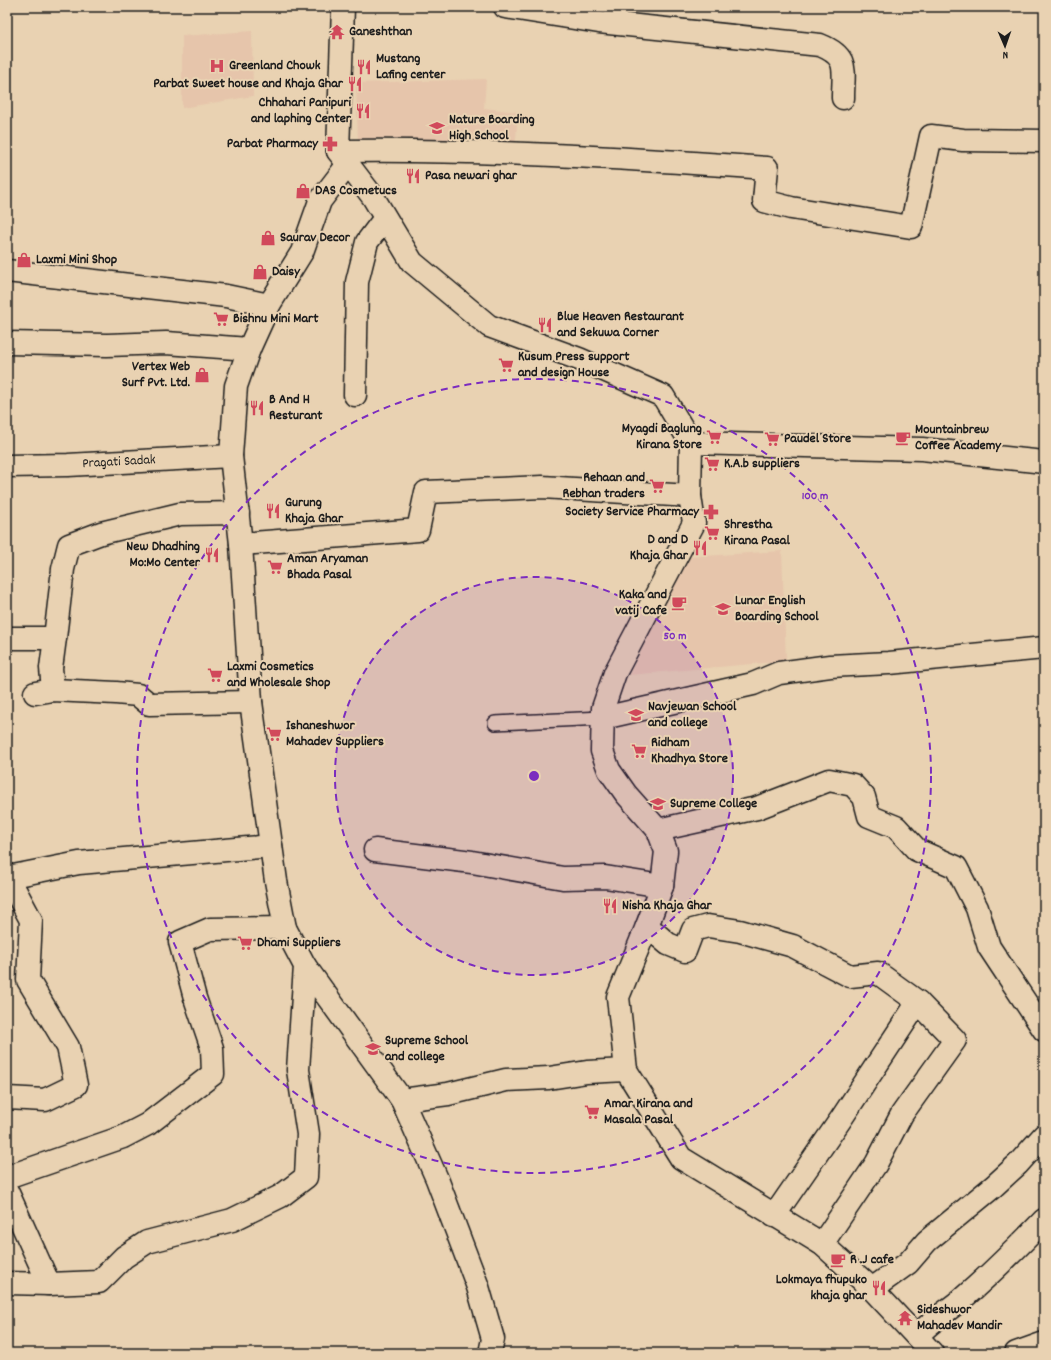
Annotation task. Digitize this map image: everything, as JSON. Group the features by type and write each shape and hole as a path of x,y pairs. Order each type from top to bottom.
{"street":[{"path":"343,7 344,157 320,201 302,252 269,305 249,348 236,386 231,456 241,544 251,702 276,881 285,928 304,966 402,1100 436,1178 478,1287 493,1339 490,1353"},
{"path":"505,7 599,22 820,45 834,51 843,64 843,98"},
{"path":"344,157 450,151 632,159 767,168 764,201 791,208 911,227 931,136 963,140 1044,141"},
{"path":"344,157 373,197 412,262 489,326 580,359 663,396 691,443 690,496 694,523 615,673 603,708 602,750 609,770 626,794 658,830 666,851 662,886 648,926 618,996 626,1070 681,1158 822,1244 872,1289 932,1353"},
{"path":"355,396 357,282 367,242 385,218"},
{"path":"7,271 226,296 269,305"},
{"path":"7,343 107,345 166,343 249,348"},
{"path":"691,443 922,449 1044,462"},
{"name":"Pragati Sadak","path":"7,466 68,465 231,456"},
{"path":"241,544 418,530 426,492 542,487 690,496"},
{"path":"238,513 180,514 101,533 68,545 63,569 51,668 44,692 138,695 149,704 251,702"},
{"path":"7,638 55,638"},
{"path":"603,718 753,684 779,673 830,666 889,663 1044,648"},
{"path":"658,830 757,808 829,780 853,785 864,797 868,816 896,827 917,850 956,867 978,908 989,947 1044,1030"},
{"path":"7,1098 45,1100 76,1085 68,1047 28,980 31,920 8,877 79,862 271,846"},
{"path":"375,850 472,862 563,878 605,877 662,886"},
{"path":"648,926 668,944 685,951 693,930 708,926 740,931 793,946 850,976 878,973 918,1002 955,1040 902,1114 876,1164 822,1244"},
{"path":"7,1177 123,1137 148,1124 213,1074 212,1048 195,998 180,942 210,929 285,928"},
{"path":"7,1283 49,1284 99,1282 124,1257 146,1242 232,1220 281,1196 306,1177 308,1134 298,1070 304,966"},
{"path":"774,1216 842,1120 918,1002"},
{"path":"402,1100 448,1094 506,1080 549,1078 587,1072 626,1070"},
{"path":"872,1289 908,1263 927,1241 994,1186 1018,1164 1044,1135"},
{"path":"7,1191 49,1284"},
{"path":"917,1336 931,1321 962,1299 1008,1257 1044,1220"},
{"path":"1016,1353 1044,1343"}],"lane":[{"path":"495,723 603,718"}],"shaded area":[{"name":"Greenland Chowk","path":"252,31 253,96 182,108 182,36"},
{"name":"Nature Boarding High School","path":"486,79 484,108 518,112 515,152 358,143 356,83"},
{"name":"Lunar English Boarding School","path":"782,551 786,661 629,675 689,557"}],"place":[{"name":"Ganeshthan","path":"337,32"},
{"name":"Greenland Chowk","path":"217,66"},
{"name":"Mustang Lafing center","path":"364,67"},
{"name":"Parbat Sweet house and Khaja Ghar","path":"355,84"},
{"name":"Chhahari Panipuri and laphing Center","path":"363,111"},
{"name":"Nature Boarding High School","path":"437,128"},
{"name":"Parbat Pharmacy","path":"330,144"},
{"name":"Pasa newari ghar","path":"413,176"},
{"name":"DAS Cosmetucs","path":"303,191"},
{"name":"Saurav Decor","path":"268,238"},
{"name":"Laxmi Mini Shop","path":"24,260"},
{"name":"Daisy","path":"260,272"},
{"name":"Bishnu Mini Mart","path":"221,319"},
{"name":"Blue Heaven Restaurant and Sekuwa Corner","path":"545,325"},
{"name":"Kusum Press support and design House","path":"506,365"},
{"name":"Vertex Web Surf Pvt. Ltd.","path":"202,375"},
{"name":"B And H Resturant","path":"257,408"},
{"name":"Myagdi Baglung Kirana Store","path":"714,437"},
{"name":"Mountainbrew Coffee Academy","path":"903,438"},
{"name":"Paudel Store","path":"772,439"},
{"name":"K.A.b suppliers","path":"712,464"},
{"name":"Rehaan and Rebhan traders","path":"657,486"},
{"name":"Gurung Khaja Ghar","path":"273,511"},
{"name":"Society Service Pharmacy","path":"711,512"},
{"name":"Shrestha Kirana Pasal","path":"712,533"},
{"name":"D and D Khaja Ghar","path":"700,548"},
{"name":"New Dhadhing Mo:Mo Center","path":"212,555"},
{"name":"Aman Aryaman Bhada Pasal","path":"275,567"},
{"name":"Kaka and vatij Cafe","path":"679,603"},
{"name":"Lunar English Boarding School","path":"723,609"},
{"name":"Laxmi Cosmetics and Wholesale Shop","path":"215,675"},
{"name":"Navjewan School and college","path":"636,715"},
{"name":"Ishaneshwor Mahadev Suppliers","path":"274,734"},
{"name":"Ridham Khadhya Store","path":"639,751"},
{"name":"Supreme College","path":"658,804"},
{"name":"Nisha Khaja Ghar","path":"610,906"},
{"name":"Dhami Suppliers","path":"245,943"},
{"name":"Supreme School and college","path":"373,1049"},
{"name":"Amar Kirana and Masala Pasal","path":"592,1112"},
{"name":"R .J cafe","path":"838,1260"},
{"name":"Lokmaya fhupuko khaja ghar","path":"879,1288"},
{"name":"Sideshwor Mahadev Mandir","path":"905,1318"}]}
